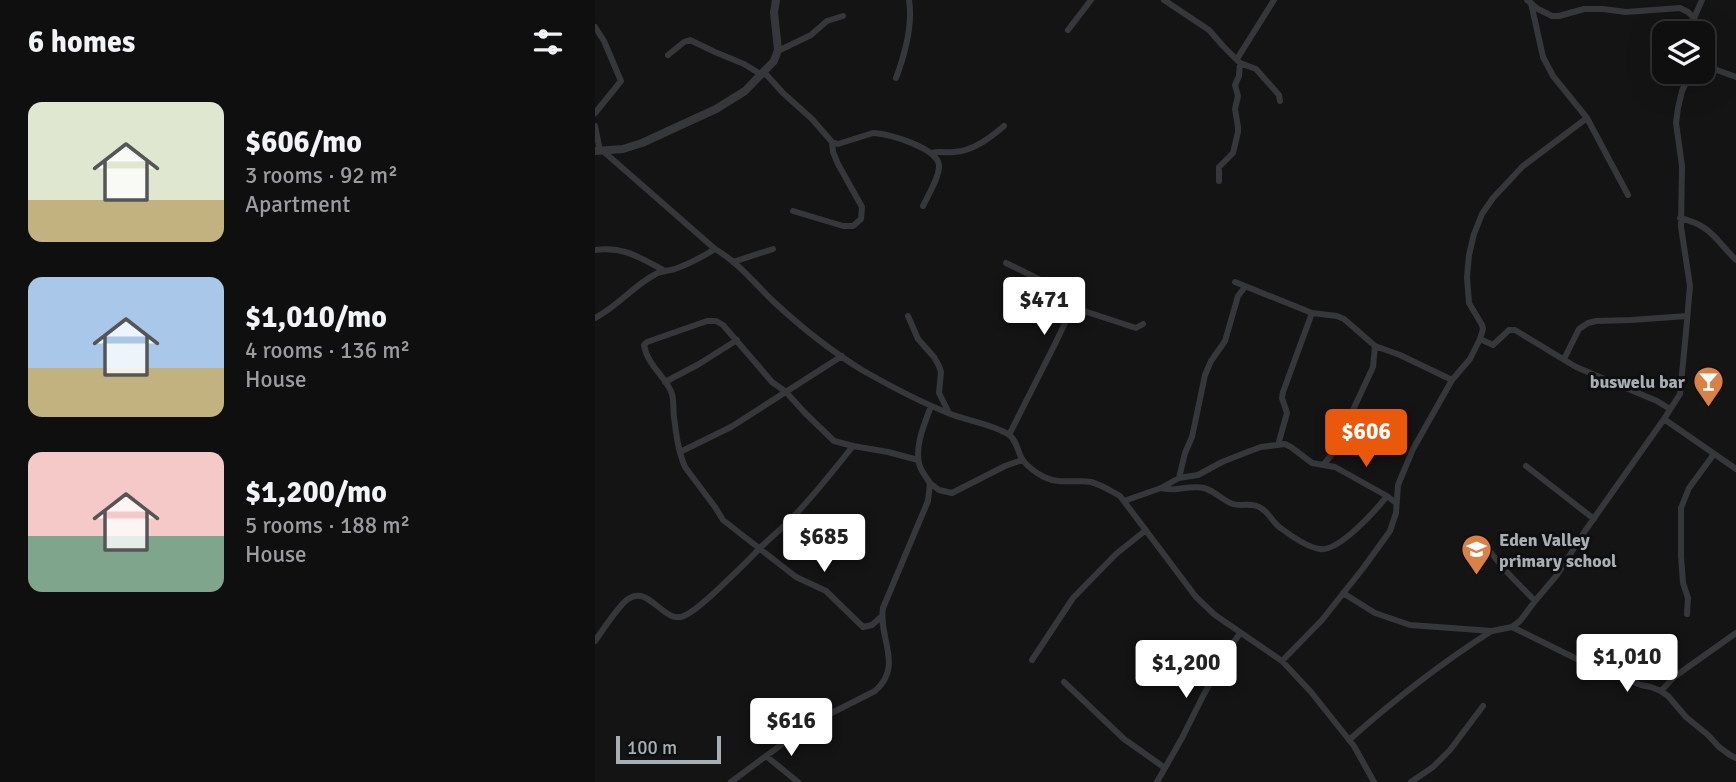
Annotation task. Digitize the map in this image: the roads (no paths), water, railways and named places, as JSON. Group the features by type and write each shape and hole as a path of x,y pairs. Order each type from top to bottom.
{"street":[{"path":"599,151 623,149 642,143 716,109 745,91 774,61 778,51 775,0"},
{"path":"896,78 907,40 909,0"},
{"path":"1068,30 1091,0"},
{"path":"1164,0 1209,30 1239,61 1256,69 1279,95 1280,101"},
{"path":"1219,181 1219,167 1234,151 1238,132 1235,109 1238,96 1235,85 1239,76 1239,61 1274,0"},
{"path":"1694,21 1702,0"},
{"path":"1529,2 1552,16 1584,9 1626,12 1680,8 1694,18"},
{"path":"1529,2 1543,57 1553,76 1587,118 1628,195"},
{"path":"778,51 811,35 827,21 843,16"},
{"path":"595,27 621,81 595,113"},
{"path":"668,55 690,40 763,74 812,119 832,142 838,144 879,133 910,142 931,153 937,159 939,167 923,206"},
{"path":"1715,69 1736,77"},
{"path":"1343,593 1375,613 1410,625 1492,631 1512,627 1520,621 1557,575 1678,399 1682,388 1689,277 1680,218 1682,166 1676,123 1685,84"},
{"path":"1282,661 1322,620 1390,531 1396,513 1398,485 1412,449 1452,380 1470,359 1480,340 1482,325 1469,303 1467,267 1474,234 1482,214 1499,190 1523,166 1587,118"},
{"path":"931,153 967,150 1004,126"},
{"path":"595,127 599,151 715,249 728,256 787,313 842,356 907,395 1009,435 1014,440 1022,460 1044,477 1058,482 1092,482 1120,496 1196,597 1215,615 1282,661 1317,699 1349,740 1374,782"},
{"path":"793,211 843,226 853,226 861,219 862,207 838,164 832,142"},
{"path":"1680,218 1704,226 1736,260"},
{"path":"595,318 613,307 643,281 657,273 700,259 715,249"},
{"path":"733,262 773,249"},
{"path":"595,250 622,250 666,271"},
{"path":"1006,263 1067,293 1072,299 1071,312 1009,435"},
{"path":"1235,282 1313,313 1344,319 1375,346 1452,380"},
{"path":"1179,478 1192,437 1205,375 1211,361 1226,341 1238,296 1245,287"},
{"path":"1071,312 1078,310 1136,328 1143,324"},
{"path":"1278,444 1287,413 1282,398 1283,392 1313,313"},
{"path":"908,316 918,339 939,366 939,393 950,414"},
{"path":"1564,359 1579,329 1588,323 1687,316"},
{"path":"882,616 872,625 863,627 826,591 796,577 723,520 685,467 680,452 671,392 657,373 644,345 707,321 716,321 723,325 772,382 786,392 834,441 918,460"},
{"path":"1480,340 1493,345 1509,330 1515,330 1595,376 1670,409"},
{"path":"665,382 737,341"},
{"path":"1324,464 1333,453 1373,367 1375,346"},
{"path":"680,452 731,427 842,356"},
{"path":"932,406 921,432 918,460 930,483 939,491 952,494 1022,460"},
{"path":"1664,419 1736,469"},
{"path":"1125,501 1161,488 1179,478 1198,475 1250,451 1278,444 1291,446 1312,463 1335,467 1396,503"},
{"path":"595,641 622,604 637,595 643,596 674,618 680,618 696,609 741,569 820,489 853,446"},
{"path":"1333,453 1335,467"},
{"path":"1688,614 1681,556 1681,508 1689,488 1714,454"},
{"path":"1527,466 1594,519"},
{"path":"731,782 808,725 875,691 883,684 887,677 889,658 883,608 928,501 930,483"},
{"path":"1161,488 1204,488 1236,505 1250,503 1271,515 1279,527 1319,550 1340,541 1358,528 1387,496"},
{"path":"1032,660 1073,598 1116,555 1146,530"},
{"path":"1488,549 1503,569 1535,600"},
{"path":"1512,627 1582,662 1661,691 1719,747 1736,758"},
{"path":"1349,740 1430,672 1492,631"},
{"path":"1157,782 1224,657 1240,633"},
{"path":"1661,691 1669,680 1736,633"},
{"path":"1064,682 1124,739 1165,768"},
{"path":"1411,782 1433,767 1450,750 1483,706"},
{"path":"766,757 798,782"}],"place":[{"name":"buswelu bar","path":"1708,409"},
{"name":"Eden Valley primary school","path":"1476,577"}]}
